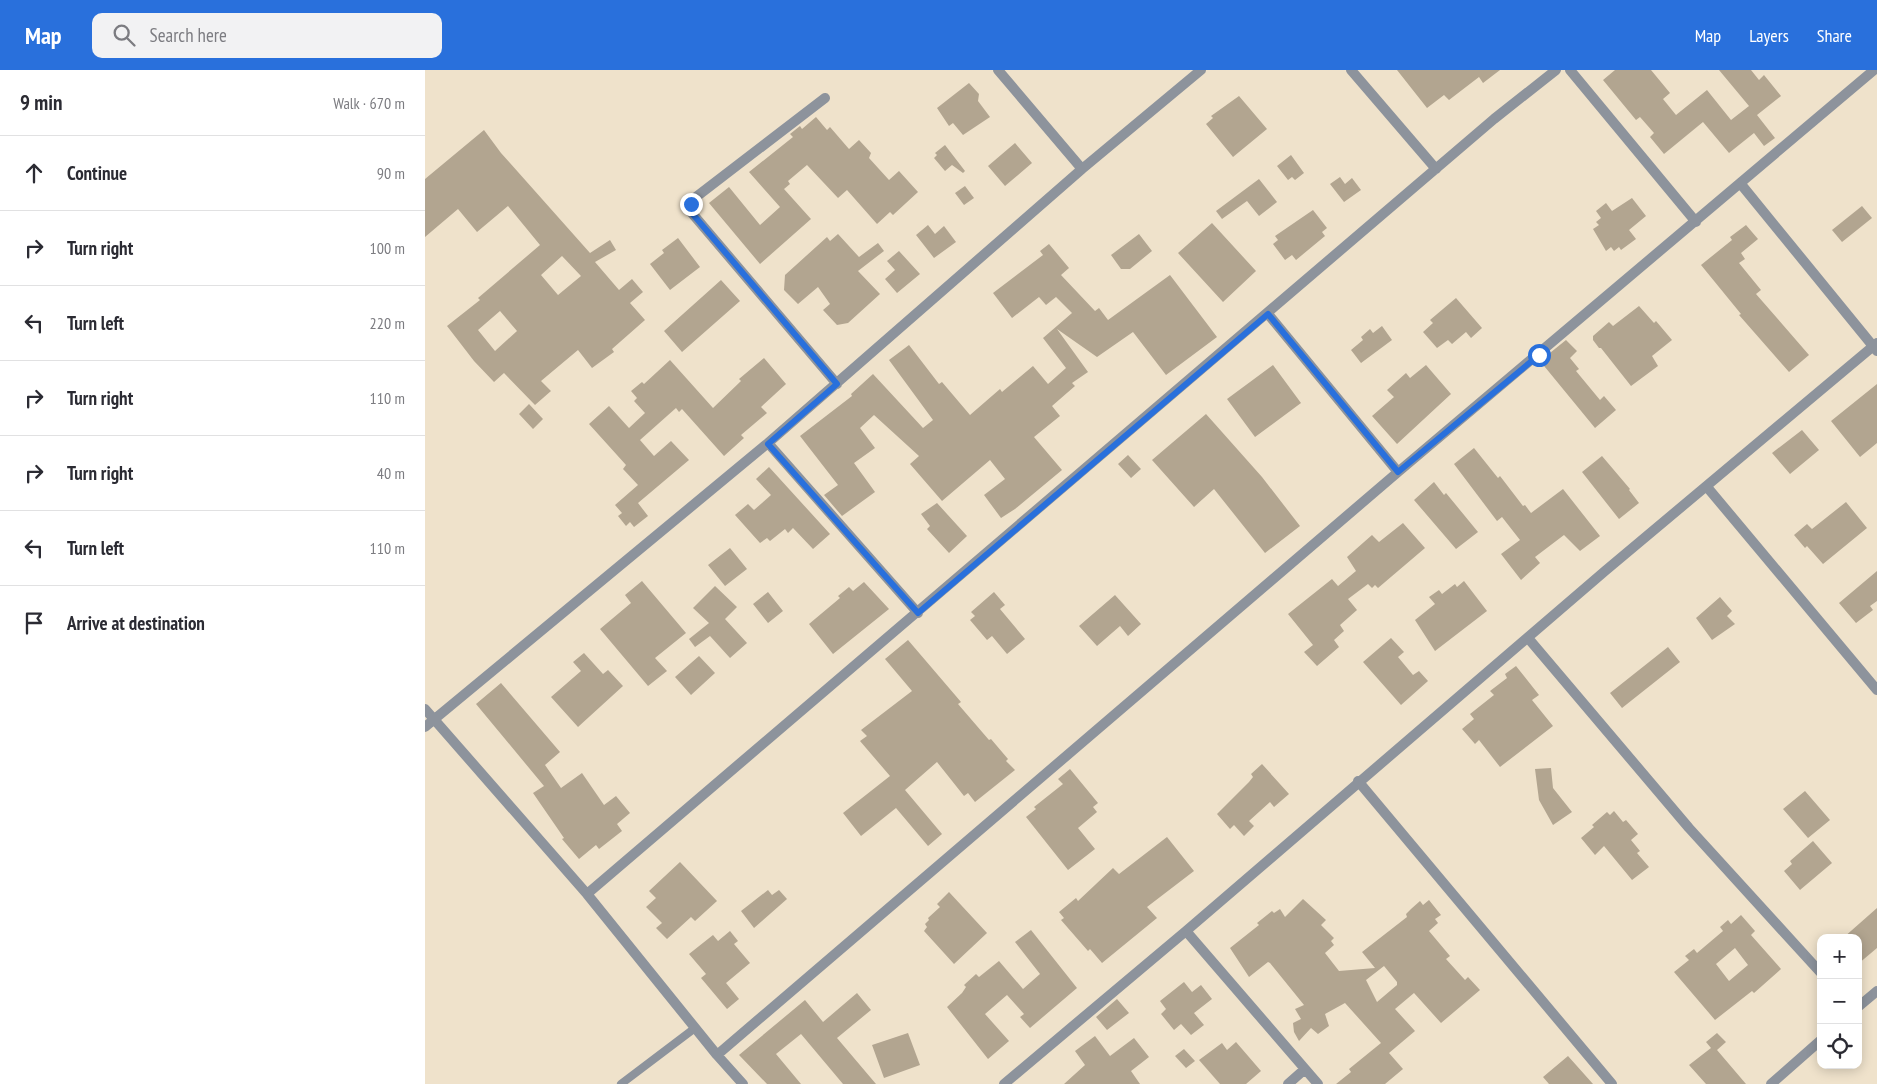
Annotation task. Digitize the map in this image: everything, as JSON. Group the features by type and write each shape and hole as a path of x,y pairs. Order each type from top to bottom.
{"street":[{"path":"998,70 1082,169"},
{"path":"425,727 768,444 1082,169 1201,70"},
{"path":"1351,70 1437,169"},
{"path":"587,894 1494,119 1556,70"},
{"path":"1570,70 1696,222"},
{"path":"717,1055 1398,472 1874,70"},
{"path":"825,98 696,197 691,204 691,212 837,384"},
{"path":"1004,1084 1186,931 1358,781 1605,571 1876,347 1740,183"},
{"path":"1268,314 1398,472"},
{"path":"768,444 918,613"},
{"path":"1707,487 1877,690"},
{"path":"1528,638 1689,828 1817,969"},
{"path":"425,709 587,894 717,1055 743,1084"},
{"path":"1358,781 1612,1084"},
{"path":"1186,931 1318,1084"},
{"path":"1862,1004 1877,991"},
{"path":"1775,1083 1817,1044"},
{"path":"1288,1084 1305,1069"}],"lane":[{"path":"621,1084 695,1028"}],"building":[{"path":"1397,70 1500,70 1483,83 1479,77 1449,100 1444,95 1427,108"},
{"path":"1615,70 1651,70 1670,93 1663,99 1676,115 1707,90 1731,120 1749,106 1719,70 1751,70 1759,80 1764,75 1781,96 1757,115 1775,138 1764,146 1754,133 1729,153 1703,122 1664,154 1650,137 1654,133 1640,117 1636,120 1603,80"},
{"path":"969,83 979,94 978,101 990,117 963,135 953,123 949,126 937,108"},
{"path":"1239,96 1267,129 1233,157 1206,124 1213,118 1211,116"},
{"path":"816,117 827,130 830,127 849,149 859,140 871,153 869,158 889,180 899,171 918,192 893,215 890,212 877,224 847,190 838,198 807,165 788,181 790,184 784,189 811,219 760,264 709,203 729,187 760,225 780,207 749,172 793,137 790,134 800,126 802,129"},
{"path":"484,130 501,153 590,253 610,240 616,250 595,262 619,290 632,279 643,292 630,303 645,320 612,349 614,352 592,368 578,350 541,381 551,391 535,405 504,373 494,382 474,361 447,326 480,300 478,298 540,245 508,206 477,232 458,209 425,237 425,179","holes":["562,256 581,276 558,295 541,275","500,311 517,331 495,351 478,330"]},
{"path":"1015,143 1032,163 1005,186 988,166"},
{"path":"945,145 965,171 963,173 952,165 945,171 934,158 937,155 935,153"},
{"path":"1291,155 1304,173 1295,180 1292,177 1288,180 1277,166"},
{"path":"1340,177 1345,184 1352,178 1361,190 1344,202 1330,184"},
{"path":"1259,179 1277,202 1259,216 1247,201 1222,219 1216,211"},
{"path":"965,186 974,198 964,205 955,193"},
{"path":"1632,198 1646,216 1629,230 1636,239 1621,250 1619,247 1614,251 1611,247 1606,251 1593,229 1599,225 1596,222 1601,218 1596,211 1606,203 1612,211"},
{"path":"1862,206 1872,218 1842,242 1832,230"},
{"path":"1313,210 1327,228 1322,232 1325,236 1296,260 1292,255 1285,260 1273,244 1278,240 1275,236"},
{"path":"1212,223 1256,271 1223,302 1178,253"},
{"path":"928,225 935,234 944,226 956,242 934,258 916,235"},
{"path":"1746,225 1758,239 1741,253 1745,259 1739,263 1761,290 1756,294 1809,355 1789,372 1739,315 1741,314 1701,265 1732,240 1730,237"},
{"path":"838,234 859,257 878,243 884,251 858,271 880,294 848,323 837,325 823,310 830,304 818,287 798,304 784,290 785,275 827,237 830,241"},
{"path":"1139,234 1152,251 1130,269 1121,269 1111,255"},
{"path":"678,238 700,267 670,290 650,264 664,253 662,250"},
{"path":"1049,244 1069,268 1061,275 1095,311 1099,308 1108,320 1170,275 1217,337 1166,375 1133,332 1097,357 1057,329 1088,372 1072,383 1075,386 1052,406 1060,416 1034,437 1062,470 1015,509 1001,518 984,495 1005,479 990,460 942,501 910,464 919,456 874,415 860,428 875,448 854,463 875,492 842,516 824,495 838,485 800,436 852,396 851,394 873,374 923,428 933,420 889,360 909,345 939,384 942,382 970,415 1000,389 1002,392 1033,366 1048,384 1066,368 1043,338 1072,313 1056,297 1046,305 1039,297 1012,318 993,293 1043,255 1040,251"},
{"path":"899,251 920,274 897,293 885,279 895,270 887,261"},
{"path":"721,280 740,301 682,352 664,331"},
{"path":"1456,298 1482,328 1471,338 1466,332 1452,344 1448,340 1437,348 1423,332 1433,323 1430,320"},
{"path":"1639,306 1654,323 1656,321 1672,340 1652,356 1658,366 1631,386 1601,348 1599,348 1593,340 1593,336 1609,322 1613,326"},
{"path":"1382,326 1392,340 1361,363 1351,350 1363,340 1361,337 1370,329 1373,333"},
{"path":"1566,340 1577,351 1570,358 1579,369 1576,371 1600,400 1604,396 1616,410 1595,428 1540,361"},
{"path":"764,358 786,384 761,407 767,413 741,435 744,438 724,456 682,409 679,412 676,408 640,440 654,456 671,441 689,460 638,503 648,516 634,527 630,522 626,526 618,516 622,513 615,505 638,485 623,469 626,465 589,424 609,406 629,428 645,413 634,401 637,398 631,391 642,382 644,384 670,360 713,408 741,381 739,379"},
{"path":"1273,365 1301,403 1255,437 1227,399"},
{"path":"1426,365 1451,394 1397,444 1372,416 1394,397 1387,390 1406,373 1410,378"},
{"path":"1877,384 1877,443 1860,457 1831,421"},
{"path":"529,404 543,419 533,429 519,414"},
{"path":"1206,414 1262,477 1300,526 1265,553 1214,489 1194,507 1152,460"},
{"path":"1802,430 1819,450 1790,474 1772,453"},
{"path":"1474,448 1498,478 1500,476 1523,506 1525,505 1531,513 1563,489 1600,536 1580,551 1564,535 1535,557 1540,563 1521,580 1501,554 1520,540 1502,517 1497,521 1454,464"},
{"path":"1128,455 1141,469 1131,478 1118,464"},
{"path":"1602,456 1630,489 1639,503 1619,519 1582,472"},
{"path":"769,467 830,534 813,549 793,528 788,533 785,529 770,541 767,538 760,543 735,515 748,504 754,510 771,495 756,479"},
{"path":"1434,482 1444,495 1446,493 1478,532 1456,549 1414,500"},
{"path":"1846,502 1867,528 1823,564 1794,535 1807,524 1812,529"},
{"path":"937,503 967,536 949,553 927,529 930,526 921,514"},
{"path":"1403,523 1425,548 1378,588 1375,585 1372,588 1368,584 1348,599 1357,610 1340,625 1344,631 1334,640 1339,647 1317,666 1304,652 1313,645 1288,614 1332,579 1338,586 1356,571 1347,557 1372,535 1379,542"},
{"path":"730,548 747,569 725,586 708,565"},
{"path":"1877,571 1877,601 1870,606 1873,610 1856,623 1839,603"},
{"path":"642,581 686,633 655,658 667,671 648,686 600,629 631,603 625,595"},
{"path":"1464,581 1487,611 1435,651 1415,620 1435,604 1429,597 1439,590 1442,594 1455,584 1457,587"},
{"path":"864,582 889,609 833,654 809,624 840,598 838,596 849,587 853,591"},
{"path":"715,586 737,607 725,619 747,643 730,658 710,636 695,647 689,639 709,623 693,608"},
{"path":"768,592 783,611 768,623 753,604"},
{"path":"994,592 1005,605 1000,609 1025,639 1007,654 992,636 987,640 970,620 975,616 971,612"},
{"path":"1115,595 1141,624 1128,636 1120,626 1097,646 1079,626"},
{"path":"1720,597 1732,611 1727,616 1735,624 1712,640 1696,618"},
{"path":"1391,638 1404,652 1398,657 1413,675 1419,671 1428,681 1401,705 1363,662"},
{"path":"908,640 961,702 958,704 989,740 991,739 1008,759 1006,761 1015,770 975,802 968,793 964,796 937,762 905,790 942,834 928,846 896,808 861,836 843,813 890,776 860,741 867,736 861,730 912,691 885,659"},
{"path":"1668,647 1680,662 1622,708 1610,693"},
{"path":"584,653 603,674 608,670 623,686 578,727 551,697 581,671 573,662"},
{"path":"699,656 715,673 691,695 675,677"},
{"path":"1516,666 1539,695 1532,700 1553,726 1500,767 1479,740 1475,744 1462,729 1474,719 1470,714 1494,695 1490,691 1507,678 1505,674"},
{"path":"501,683 560,752 545,765 561,788 582,773 604,805 616,796 630,813 617,824 622,831 599,849 596,845 579,859 562,839 564,838 533,793 544,786 476,704"},
{"path":"1262,764 1289,794 1274,807 1270,802 1249,821 1254,826 1244,836 1234,825 1230,829 1217,814 1249,782 1253,777 1251,774"},
{"path":"1551,768 1553,788 1572,812 1553,825 1539,800 1535,769"},
{"path":"1070,769 1098,803 1093,807 1097,812 1078,828 1095,849 1068,870 1026,817 1036,809 1034,807 1063,784 1058,779"},
{"path":"1805,791 1830,820 1808,838 1783,809"},
{"path":"1614,811 1623,822 1626,820 1638,834 1631,840 1640,851 1637,853 1649,867 1632,880 1604,846 1595,855 1581,838 1607,812 1610,815"},
{"path":"1167,837 1194,871 1147,907 1157,918 1102,963 1090,949 1088,951 1061,920 1064,918 1059,912 1076,898 1078,901 1113,868 1119,874"},
{"path":"1813,841 1832,863 1800,890 1784,871 1792,864 1790,861"},
{"path":"680,862 717,901 695,921 691,917 667,939 656,928 662,923 646,907 656,898 649,891"},
{"path":"768,890 772,895 779,890 787,899 754,928 741,911"},
{"path":"949,892 987,933 954,964 924,931 927,927 925,924 929,920 928,918 940,907 937,904"},
{"path":"1303,899 1326,920 1321,925 1334,938 1331,941 1334,945 1325,953 1339,971 1375,968 1362,952 1407,917 1406,914 1420,901 1423,905 1429,900 1441,915 1435,919 1438,923 1429,931 1450,956 1446,959 1465,980 1468,977 1480,990 1441,1023 1414,993 1395,1009 1415,1031 1389,1053 1403,1069 1385,1084 1336,1084 1351,1072 1349,1069 1381,1043 1345,1003 1325,1014 1329,1026 1318,1034 1311,1028 1299,1041 1294,1032 1293,1023 1301,1019 1295,1009 1304,1005 1270,963 1268,962 1249,977 1230,948 1259,925 1257,923 1272,911 1274,913 1280,909 1285,917","holes":["1384,966 1397,982 1397,985 1377,1002 1366,980"]},
{"path":"1877,908 1877,948 1862,961 1862,934 1848,934"},
{"path":"1741,915 1755,931 1751,935 1781,969 1754,993 1752,991 1715,1020 1674,972 1689,960 1685,956 1694,949 1697,953 1723,931 1720,927 1728,920 1731,924","holes":["1735,948 1748,965 1729,981 1716,964"]},
{"path":"1031,930 1077,988 1030,1028 1020,1017 1024,1014 1007,995 985,1014 1009,1041 988,1059 947,1007 962,993 966,987 964,985 976,974 979,977 999,961 1023,989 1040,974 1015,942"},
{"path":"730,931 738,941 734,944 750,963 726,983 739,999 727,1009 701,978 706,974 689,954 713,935 718,941"},
{"path":"1184,982 1192,992 1201,985 1212,999 1194,1013 1204,1025 1191,1035 1181,1024 1174,1030 1161,1014 1166,1009 1160,1001"},
{"path":"857,993 871,1010 837,1038 876,1084 843,1084 801,1034 776,1054 801,1084 767,1084 739,1055 805,1000 823,1022"},
{"path":"1117,999 1129,1013 1107,1030 1096,1017"},
{"path":"908,1033 920,1065 884,1078 872,1045"},
{"path":"1717,1033 1726,1042 1717,1050 1746,1084 1706,1084 1689,1065 1711,1048 1706,1042"},
{"path":"1095,1036 1110,1056 1134,1038 1149,1057 1131,1071 1140,1084 1064,1084 1085,1065 1075,1051"},
{"path":"1236,1042 1261,1071 1246,1084 1220,1084 1199,1060 1222,1043 1227,1050"},
{"path":"1184,1049 1195,1061 1186,1068 1175,1056"},
{"path":"1568,1056 1593,1084 1549,1084 1543,1077"}],"route":[{"path":"691,204 691,212 837,384 768,444 918,613 1268,314 1398,472 1539,355"}]}
